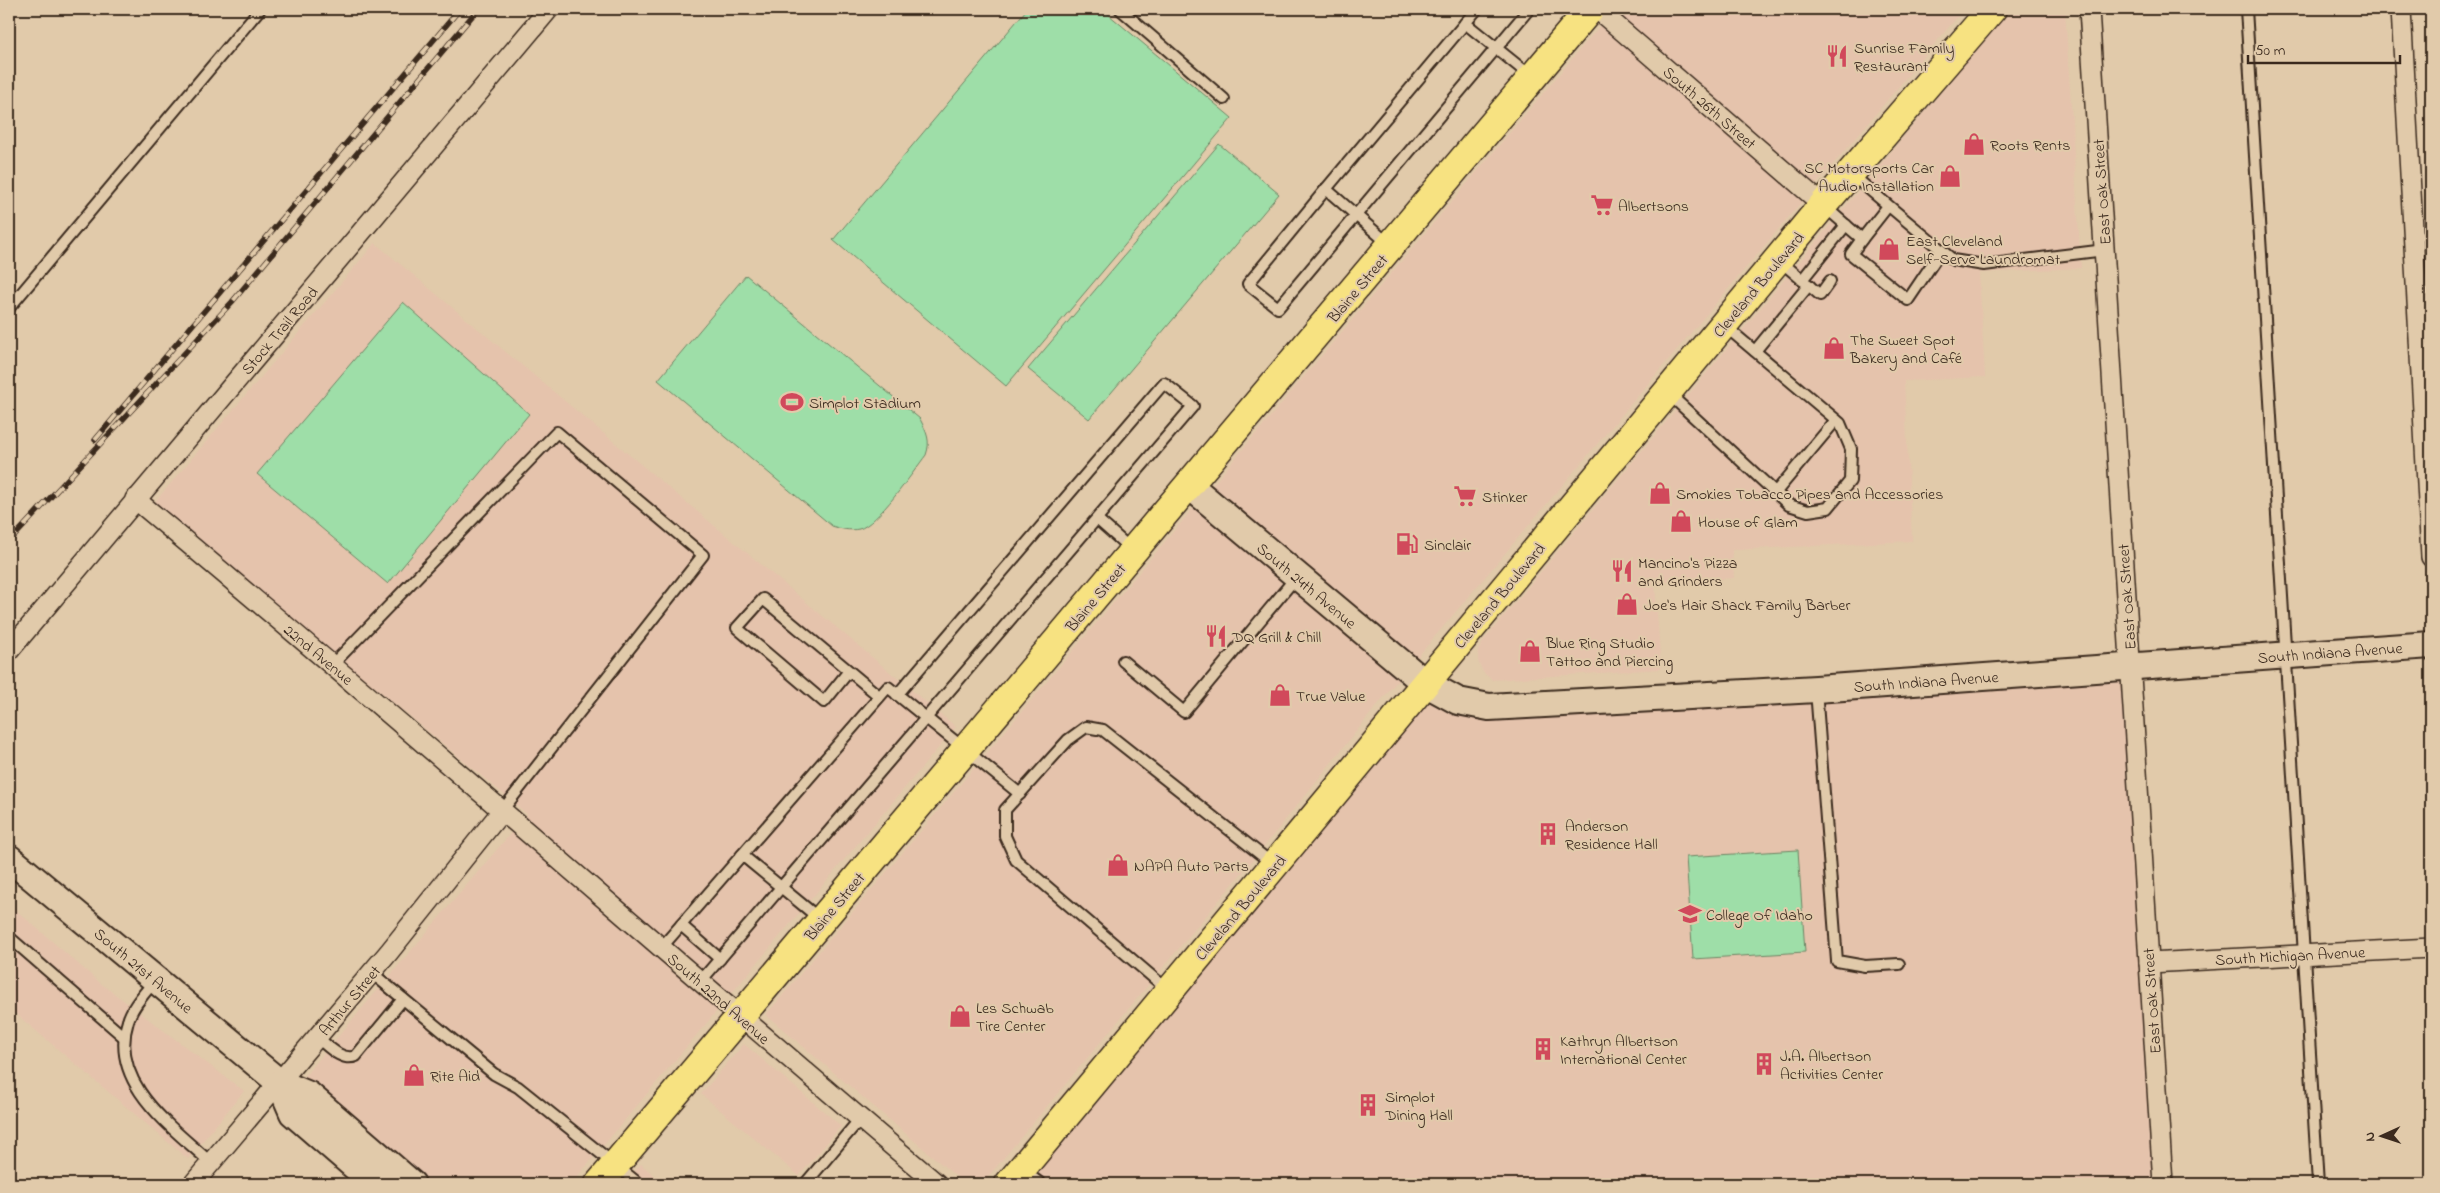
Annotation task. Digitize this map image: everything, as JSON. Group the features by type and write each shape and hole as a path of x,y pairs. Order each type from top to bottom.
{"main road":[{"name":"Blaine Street","path":"606,1175 1190,486 1590,9"},
{"name":"Cleveland Boulevard","path":"1024,1179 1170,991 1984,14"},
{"name":"South 24th Avenue","path":"1190,486 1425,683"},
{"name":"South Indiana Avenue","path":"1425,683 1458,701 1489,707 1816,689 2431,645"},
{"name":"South 21st Avenue","path":"9,858 280,1083 309,1095 412,1184"},
{"name":"South 21st Avenue","path":"280,1083 293,1113 375,1184"}],"street":[{"name":"Stock Trail Road","path":"9,651 549,9"},
{"name":"South 26th Street","path":"1597,9 1823,205"},
{"name":"East Oak Street","path":"2089,9 2163,1184"},
{"path":"2401,9 2428,440 2431,557"},
{"name":"22nd Avenue","path":"135,499 333,664 501,812"},
{"name":"South 22nd Avenue","path":"501,812 937,1184"},
{"name":"Arthur Street","path":"193,1184 372,973 501,812"},
{"name":"South Michigan Avenue","path":"2149,963 2431,948"}],"lane":[{"path":"9,308 260,9"},
{"path":"1120,9 1224,99"},
{"path":"1477,9 1248,284 1278,308 1529,9"},
{"path":"2246,9 2318,1184"},
{"path":"1465,23 1533,78"},
{"path":"1851,174 1953,260 1984,265 2105,250"},
{"path":"1326,189 1392,246"},
{"path":"1823,205 1862,239"},
{"path":"1888,206 1850,256 1908,300 1941,251"},
{"path":"1755,351 1806,283 1846,225"},
{"path":"1778,260 1820,295 1830,282"},
{"path":"1668,393 1789,505 1808,511 1828,508 1850,481 1851,449 1840,423 1724,325"},
{"path":"700,982 1193,406 1164,383 897,694"},
{"path":"1775,492 1836,420"},
{"path":"333,664 557,432 704,555 501,812"},
{"path":"1097,519 1134,551"},
{"path":"1123,661 1184,712 1297,576"},
{"path":"849,671 824,702 737,628 763,599 879,696"},
{"path":"661,948 888,687 1020,794"},
{"path":"1816,689 1837,961 1865,966 1899,964"},
{"path":"1170,991 1016,860 1005,836 1005,810 1068,740 1086,726 1103,730 1274,865"},
{"path":"742,855 821,921"},
{"path":"682,925 720,959"},
{"path":"9,937 124,1037"},
{"path":"372,973 494,1074 518,1087 606,1175 639,1184"},
{"path":"155,979 128,1019 122,1046 126,1068 138,1090 162,1118 211,1163"},
{"path":"318,1038 344,1057 356,1056 403,999"},
{"path":"805,1184 860,1119"}],"shaded area":[{"path":"1614,9 1964,9 1383,698 1266,844 982,1184 965,1184 766,1015"},
{"path":"2010,9 2065,9 2081,268 1979,273 1985,377 1904,381 1912,541 1732,550 1734,578 1655,583 1661,669 1492,680 1483,672 1478,661 1478,651 1484,640"},
{"path":"375,243 956,727 571,1184 431,1184 304,1077 527,814 154,503"},
{"name":"College Of Idaho","path":"2130,667 2163,1184 1009,1184 1425,683 1458,701"},
{"path":"9,904 99,982 244,1091 188,1159 9,1008"},
{"path":"744,1044 841,1126 799,1176 701,1094"},
{"path":"641,1164 664,1184 624,1184"}],"green space":[{"path":"1027,9 1102,9 1232,118 1006,386 833,240"},
{"path":"1219,144 1279,194 1089,419 1028,369"},
{"name":"Simplot Stadium","path":"746,275 920,419 925,429 928,437 926,455 885,508 867,525 859,529 852,530 832,526 658,380"},
{"path":"403,302 529,414 388,584 257,474"},
{"path":"1798,850 1805,952 1693,959 1686,857"}],"railway":[{"path":"95,440 460,9"},
{"path":"9,542 232,302 478,9"}],"place":[{"name":"Sunrise Family Restaurant","path":"1837,56"},
{"name":"Roots Rents","path":"1974,144"},
{"name":"SC Motorsports Car Audio Installation","path":"1950,176"},
{"name":"Albertsons","path":"1602,205"},
{"name":"East Cleveland Self-Serve Laundromat","path":"1889,249"},
{"name":"The Sweet Spot Bakery and Café","path":"1834,348"},
{"name":"Simplot Stadium","path":"792,402"},
{"name":"Smokies Tobacco Pipes and Accessories","path":"1660,493"},
{"name":"Stinker","path":"1465,496"},
{"name":"House of Glam","path":"1681,521"},
{"name":"Sinclair","path":"1407,544"},
{"name":"Mancino's Pizza and Grinders","path":"1622,571"},
{"name":"Joe's Hair Shack Family Barber","path":"1627,604"},
{"name":"DQ Grill & Chill","path":"1216,636"},
{"name":"Blue Ring Studio Tattoo and Piercing","path":"1530,651"},
{"name":"True Value","path":"1280,695"},
{"name":"Anderson Residence Hall","path":"1548,834"},
{"name":"NAPA Auto Parts","path":"1118,865"},
{"name":"College Of Idaho","path":"1690,914"},
{"name":"Les Schwab Tire Center","path":"960,1016"},
{"name":"Kathryn Albertson International Center","path":"1543,1049"},
{"name":"J.A. Albertson Activities Center","path":"1764,1064"},
{"name":"Rite Aid","path":"414,1075"},
{"name":"Simplot Dining Hall","path":"1368,1105"}]}
